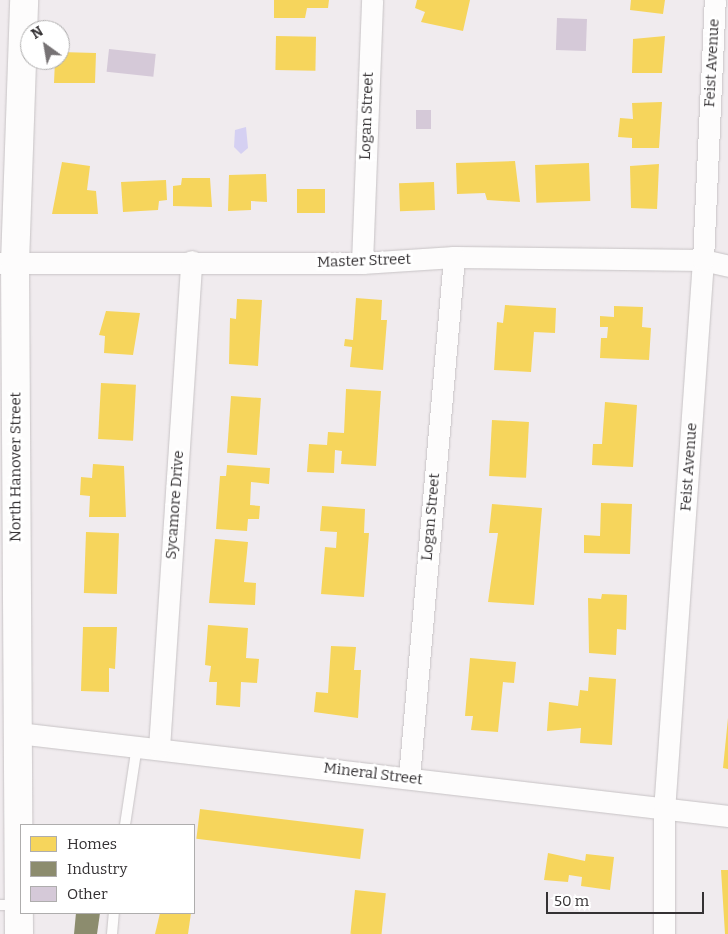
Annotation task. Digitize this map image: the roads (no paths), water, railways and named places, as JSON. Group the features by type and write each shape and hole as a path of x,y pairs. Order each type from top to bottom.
{"street":[{"name":"North Hanover Street","path":"19,934 9,905 18,733 7,263 24,0"},
{"name":"Logan Street","path":"362,263 372,0"},
{"name":"Feist Avenue","path":"664,934 664,810 703,260 715,0"},
{"name":"Master Street","path":"7,263 192,261 362,263 454,257 703,260 728,266"},
{"name":"Logan Street","path":"409,778 454,257"},
{"name":"Sycamore Drive","path":"159,748 192,261"},
{"name":"Mineral Street","path":"18,733 728,816"}],"lane":[{"path":"125,824 137,746"},
{"path":"112,934 114,914"}]}
